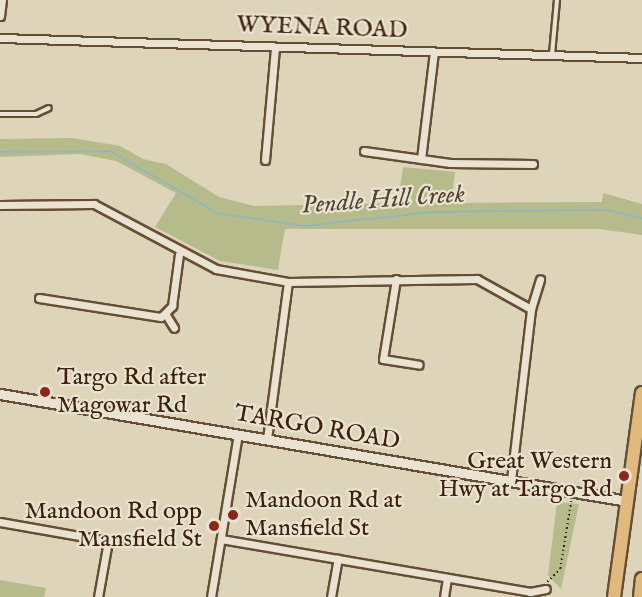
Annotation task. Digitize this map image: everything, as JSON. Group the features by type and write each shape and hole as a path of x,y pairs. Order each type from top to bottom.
{"highway":[{"path":"614,597 642,393"},
{"path":"640,597 642,579"}],"street":[{"path":"0,16 2,0"},
{"name":"WYENA ROAD","path":"0,38 642,58"},
{"path":"265,160 275,47"},
{"path":"421,159 434,52"},
{"path":"364,151 421,159 533,164"},
{"path":"0,205 94,204 178,254 216,269 288,282 477,279 531,309"},
{"path":"174,328 166,315 178,254"},
{"path":"396,279 383,359 419,365"},
{"path":"511,480 531,309 540,279"},
{"path":"267,439 288,282"},
{"path":"39,298 152,318 166,315"},
{"name":"TARGO ROAD","path":"0,394 627,501"},
{"path":"211,597 238,434"},
{"path":"0,522 108,541 98,597"},
{"path":"221,539 530,592 546,589"},
{"path":"331,597 338,559"},
{"path":"444,597 447,578"}],"lane":[{"path":"552,55 557,0"},
{"path":"0,114 36,114 49,108"}],"path":[{"path":"546,589 547,578 560,570 572,491"}],"green space":[{"path":"72,138 120,146 143,159 166,164 219,197 254,206 398,203 403,167 455,172 451,203 602,202 603,193 642,204 642,235 599,229 285,229 278,270 220,261 155,227 176,193 116,161 80,154 0,157 0,139"},
{"path":"557,502 579,504 561,589 548,575"},
{"path":"0,580 46,588 44,597 0,597"}],"waterway":[{"name":"Pendle Hill Creek","path":"0,152 110,151 217,213 304,226 431,212 606,210 642,218"}],"place":[{"name":"Targo Rd after Magowar Rd","path":"45,392"},
{"name":"Great Western Hwy at Targo Rd","path":"624,476"},
{"name":"Mandoon Rd at Mansfield St","path":"233,515"},
{"name":"Mandoon Rd opp Mansfield St","path":"214,526"}]}
